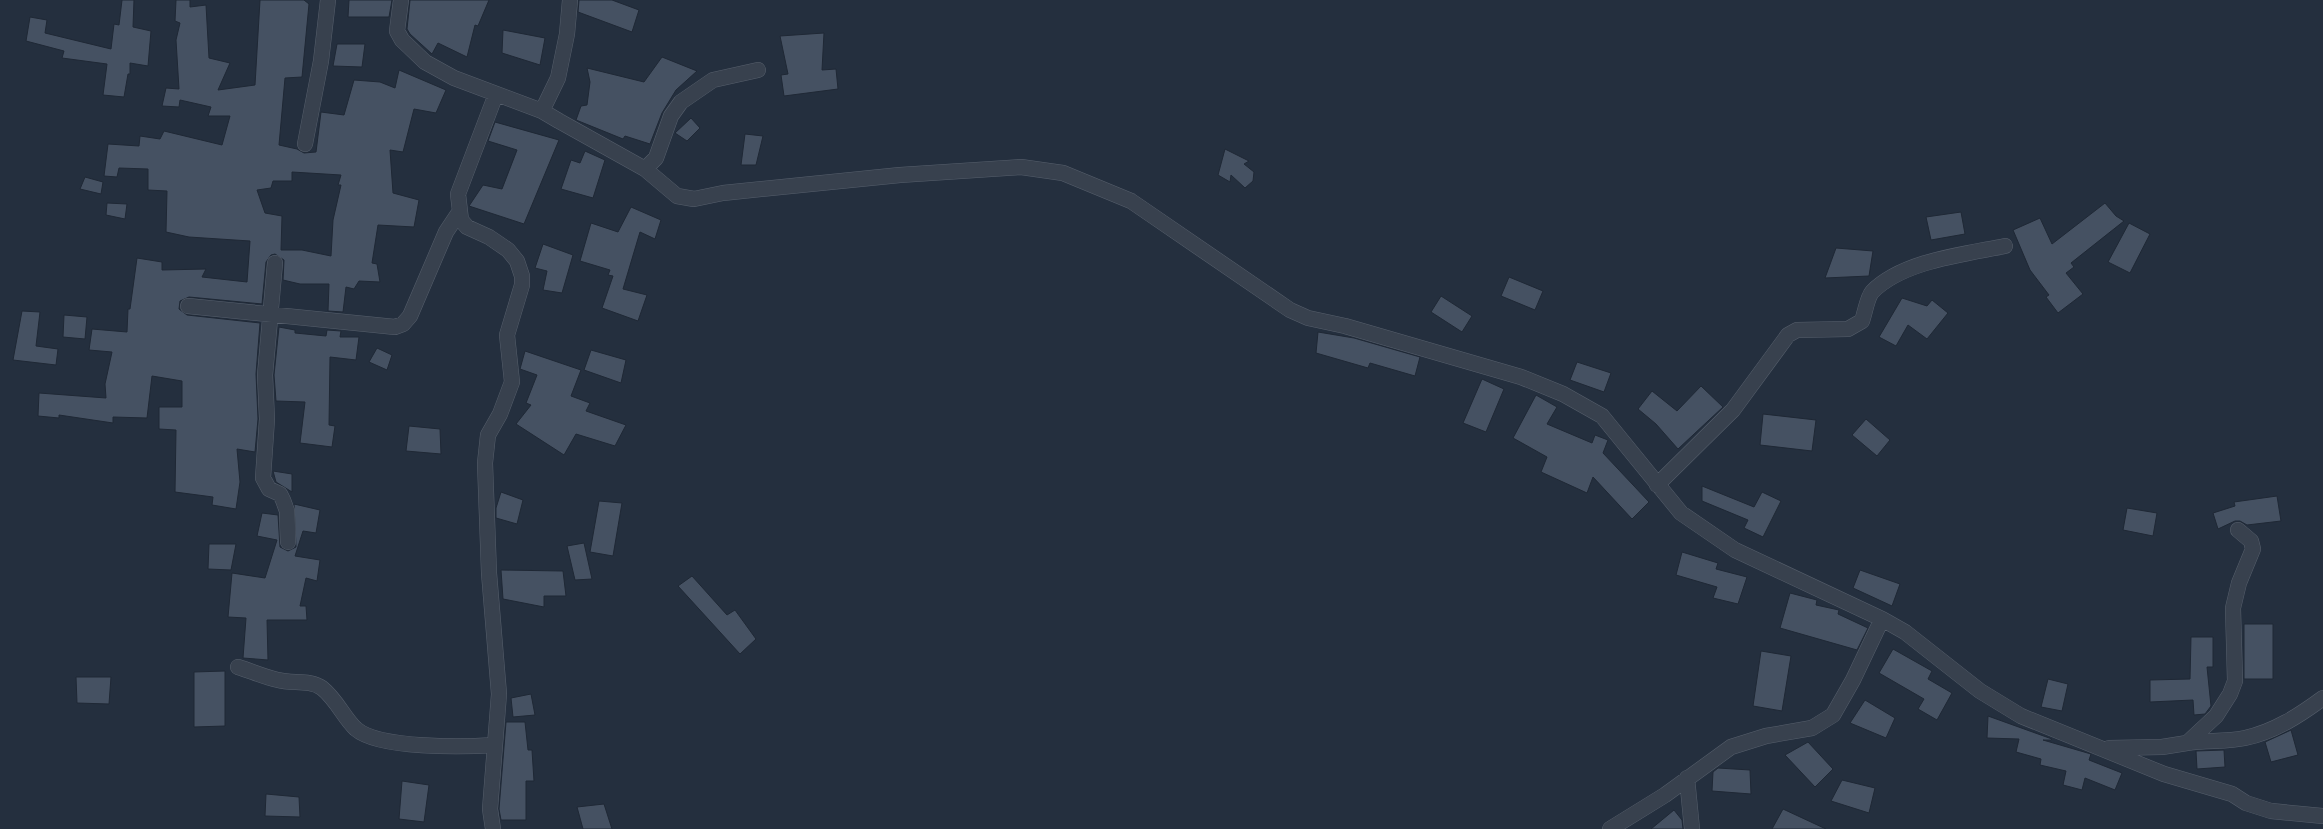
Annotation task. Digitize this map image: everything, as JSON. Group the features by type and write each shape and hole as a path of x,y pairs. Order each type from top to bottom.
{"street":[{"path":"305,144 321,61 328,0"},
{"path":"401,0 398,31 402,40 416,55 454,78 542,111 645,169 677,196 694,199 723,193 900,175 1022,167 1063,173 1131,201 1190,239 1282,305 1308,318 1345,326 1521,377 1563,394 1602,416 1681,513 1735,550 1882,619 1905,632 1980,691 2021,716 2164,774 2232,794 2246,803 2271,811 2323,816"},
{"path":"542,111 558,78 567,34 570,0"},
{"path":"645,169 656,158 671,116 681,102 713,80 758,70"},
{"path":"494,829 490,809 499,694 489,573 485,463 488,435 500,414 512,382 506,335 522,285 522,276 516,261 508,250 467,227 462,220 458,194 460,183 496,94"},
{"path":"188,306 395,327 402,324 410,316 446,232 460,211"},
{"path":"1657,485 1733,410 1788,335 1797,330 1848,329 1862,321 1871,293 1894,276 1947,258 2005,246"},
{"path":"275,263 265,375 267,419 264,478 269,488 280,494 284,500 288,542"},
{"path":"2188,743 2216,716 2230,694 2235,681 2233,608 2253,549 2251,541 2238,530"},
{"path":"1610,829 1626,821 1731,746 1766,736 1812,728 1834,714 1854,680 1882,619"},
{"path":"238,667 279,681 309,683 322,688 340,705 357,730 382,741 468,747 495,745"},
{"path":"2102,748 2162,747 2246,738 2272,730 2308,710 2323,698"},
{"path":"1687,778 1692,829"}],"building":[{"path":"122,0 134,0 133,27 151,31 148,66 130,63 130,74 128,74 124,97 103,95 107,64 62,58 64,51 26,41 30,17 47,20 45,33 111,49 114,24 119,25"},
{"path":"176,0 190,0 190,7 206,5 209,58 230,63 218,90 255,85 260,0 304,0 309,4 302,77 285,78 279,145 297,149 304,153 316,152 321,112 344,115 354,80 380,82 395,88 399,70 446,90 436,113 414,109 403,152 390,150 393,193 419,200 414,227 378,225 372,263 377,264 380,282 359,281 354,289 346,287 343,312 328,311 329,284 300,284 283,280 284,260 275,254 271,255 266,262 262,304 189,297 180,301 179,309 187,315 260,323 256,374 258,419 255,452 237,449 240,482 236,509 212,505 213,497 175,492 176,430 159,429 159,407 182,407 182,381 152,376 147,418 113,417 113,423 59,415 59,418 38,416 39,393 106,398 105,384 112,352 89,350 92,329 127,332 128,309 130,309 137,258 162,262 162,270 206,269 202,277 247,282 250,241 189,237 166,232 167,191 148,190 148,169 119,168 117,177 104,176 108,144 139,146 140,136 160,139 164,131 222,145 230,116 208,116 211,107 180,100 179,107 162,106 166,88 179,89 176,40 180,23 175,21","holes":["292,172 341,175 338,185 341,185 333,220 331,256 302,250 281,250 282,216 265,213 257,190 271,188 273,181 292,181"]},
{"path":"349,0 392,0 389,17 348,17"},
{"path":"410,0 489,0 478,26 475,25 467,57 438,43 432,54 410,34 407,29"},
{"path":"579,0 612,0 639,10 632,32 578,12"},
{"path":"503,30 545,38 540,65 502,53"},
{"path":"824,33 822,70 836,69 838,89 784,96 781,75 788,74 780,36"},
{"path":"337,44 365,44 362,67 333,66"},
{"path":"662,57 697,71 676,90 662,113 650,144 625,136 623,139 576,120 581,106 587,105 590,82 587,68 644,82"},
{"path":"691,118 700,128 687,141 675,133"},
{"path":"495,122 559,140 524,224 469,206 483,185 502,189 517,150 488,141"},
{"path":"745,134 763,136 756,165 741,165"},
{"path":"1225,149 1249,161 1244,164 1254,172 1253,181 1245,188 1231,175 1230,182 1218,175"},
{"path":"585,151 605,160 593,198 561,189 571,160 580,163"},
{"path":"85,177 103,182 101,194 80,189"},
{"path":"107,203 127,204 125,219 106,215"},
{"path":"2105,203 2116,216 2124,221 2071,263 2074,267 2066,273 2083,294 2058,313 2046,297 2049,295 2030,270 2013,230 2040,218 2052,244"},
{"path":"631,207 661,220 655,239 640,232 623,289 647,295 638,321 602,308 613,276 608,275 610,270 580,261 591,223 618,232"},
{"path":"1961,212 1965,234 1931,240 1926,217"},
{"path":"2129,223 2150,234 2130,273 2108,262"},
{"path":"543,244 573,255 562,293 543,290 547,271 535,268"},
{"path":"1836,248 1873,251 1869,276 1825,278"},
{"path":"1509,277 1543,291 1535,310 1501,296"},
{"path":"1441,296 1472,316 1462,332 1431,312"},
{"path":"1902,298 1927,306 1932,300 1948,313 1927,339 1908,325 1896,346 1879,337"},
{"path":"22,311 40,312 36,346 58,349 56,365 13,360"},
{"path":"64,315 87,317 85,339 63,337"},
{"path":"279,327 295,330 295,333 326,336 327,330 341,331 340,337 359,337 356,360 330,357 329,425 335,426 332,447 300,443 305,402 276,401 274,375"},
{"path":"1318,332 1354,338 1420,357 1415,376 1370,363 1368,368 1316,353"},
{"path":"377,348 392,355 387,370 369,362"},
{"path":"591,350 626,360 621,383 584,370"},
{"path":"525,351 581,370 571,396 590,403 586,411 626,425 615,446 576,434 564,455 516,424 531,405 526,403 537,375 520,369"},
{"path":"1577,362 1611,373 1604,392 1570,380"},
{"path":"1482,379 1504,389 1486,432 1463,423"},
{"path":"1701,386 1723,407 1678,449 1656,424 1638,409 1652,391 1677,411"},
{"path":"1536,395 1557,407 1547,424 1592,443 1595,435 1608,440 1603,453 1649,502 1632,519 1593,477 1587,493 1541,472 1547,457 1513,438"},
{"path":"1763,414 1816,420 1812,451 1760,445"},
{"path":"1866,419 1890,440 1877,456 1852,435"},
{"path":"409,426 440,429 441,454 406,451"},
{"path":"273,471 292,474 292,492 276,482"},
{"path":"1702,486 1754,507 1762,492 1781,501 1763,537 1744,528 1748,520 1702,501"},
{"path":"501,492 523,500 517,524 496,518 496,508"},
{"path":"2277,496 2281,521 2247,525 2240,521 2235,521 2218,529 2213,513 2235,506 2234,502"},
{"path":"599,501 622,503 613,556 590,552"},
{"path":"294,504 320,510 316,533 303,531 295,556 320,560 317,581 306,578 300,606 306,606 307,620 267,620 268,660 243,658 246,618 228,617 232,573 265,578 277,540 257,536 262,513 278,515 280,547 288,551 296,547"},
{"path":"2127,508 2157,513 2153,536 2123,530"},
{"path":"584,543 592,579 575,580 567,546"},
{"path":"209,544 236,544 231,570 208,569"},
{"path":"1682,552 1718,563 1716,569 1747,577 1738,604 1713,598 1717,587 1676,575"},
{"path":"501,570 563,571 566,596 544,596 544,607 503,599"},
{"path":"1860,570 1900,584 1892,606 1853,588"},
{"path":"692,576 727,615 735,610 756,639 740,654 678,586"},
{"path":"1790,593 1817,600 1816,605 1839,610 1838,614 1868,628 1857,650 1780,628"},
{"path":"2244,624 2273,624 2273,679 2244,679"},
{"path":"2191,637 2213,637 2213,667 2207,667 2211,706 2205,714 2194,715 2193,700 2150,702 2150,680 2190,679"},
{"path":"1893,649 1932,671 1928,679 1952,693 1937,720 1918,709 1924,699 1879,673"},
{"path":"1761,651 1791,656 1782,711 1753,706"},
{"path":"225,671 225,726 194,727 194,672"},
{"path":"76,677 111,677 109,704 77,703"},
{"path":"2048,679 2068,684 2062,711 2041,707"},
{"path":"531,694 535,715 513,717 511,698"},
{"path":"1865,700 1895,718 1886,738 1850,723"},
{"path":"1988,716 2052,739 2043,740 2091,754 2089,760 2122,773 2115,790 2085,778 2082,790 2063,785 2066,771 2040,765 2041,759 2016,752 2019,739 1987,738"},
{"path":"506,722 525,722 528,750 532,750 534,781 526,781 526,820 501,820 499,809"},
{"path":"2291,730 2298,755 2271,762 2265,742"},
{"path":"1808,742 1833,769 1815,787 1785,755"},
{"path":"2224,750 2225,767 2197,769 2196,751"},
{"path":"1718,768 1750,770 1751,794 1712,791 1713,772"},
{"path":"1842,780 1875,788 1869,813 1831,801"},
{"path":"402,781 429,785 424,822 399,819"},
{"path":"266,794 299,797 300,817 265,816"},
{"path":"604,804 612,829 583,829 577,807"},
{"path":"1783,809 1826,829 1772,829"},
{"path":"1674,810 1682,820 1683,829 1651,829"}]}
